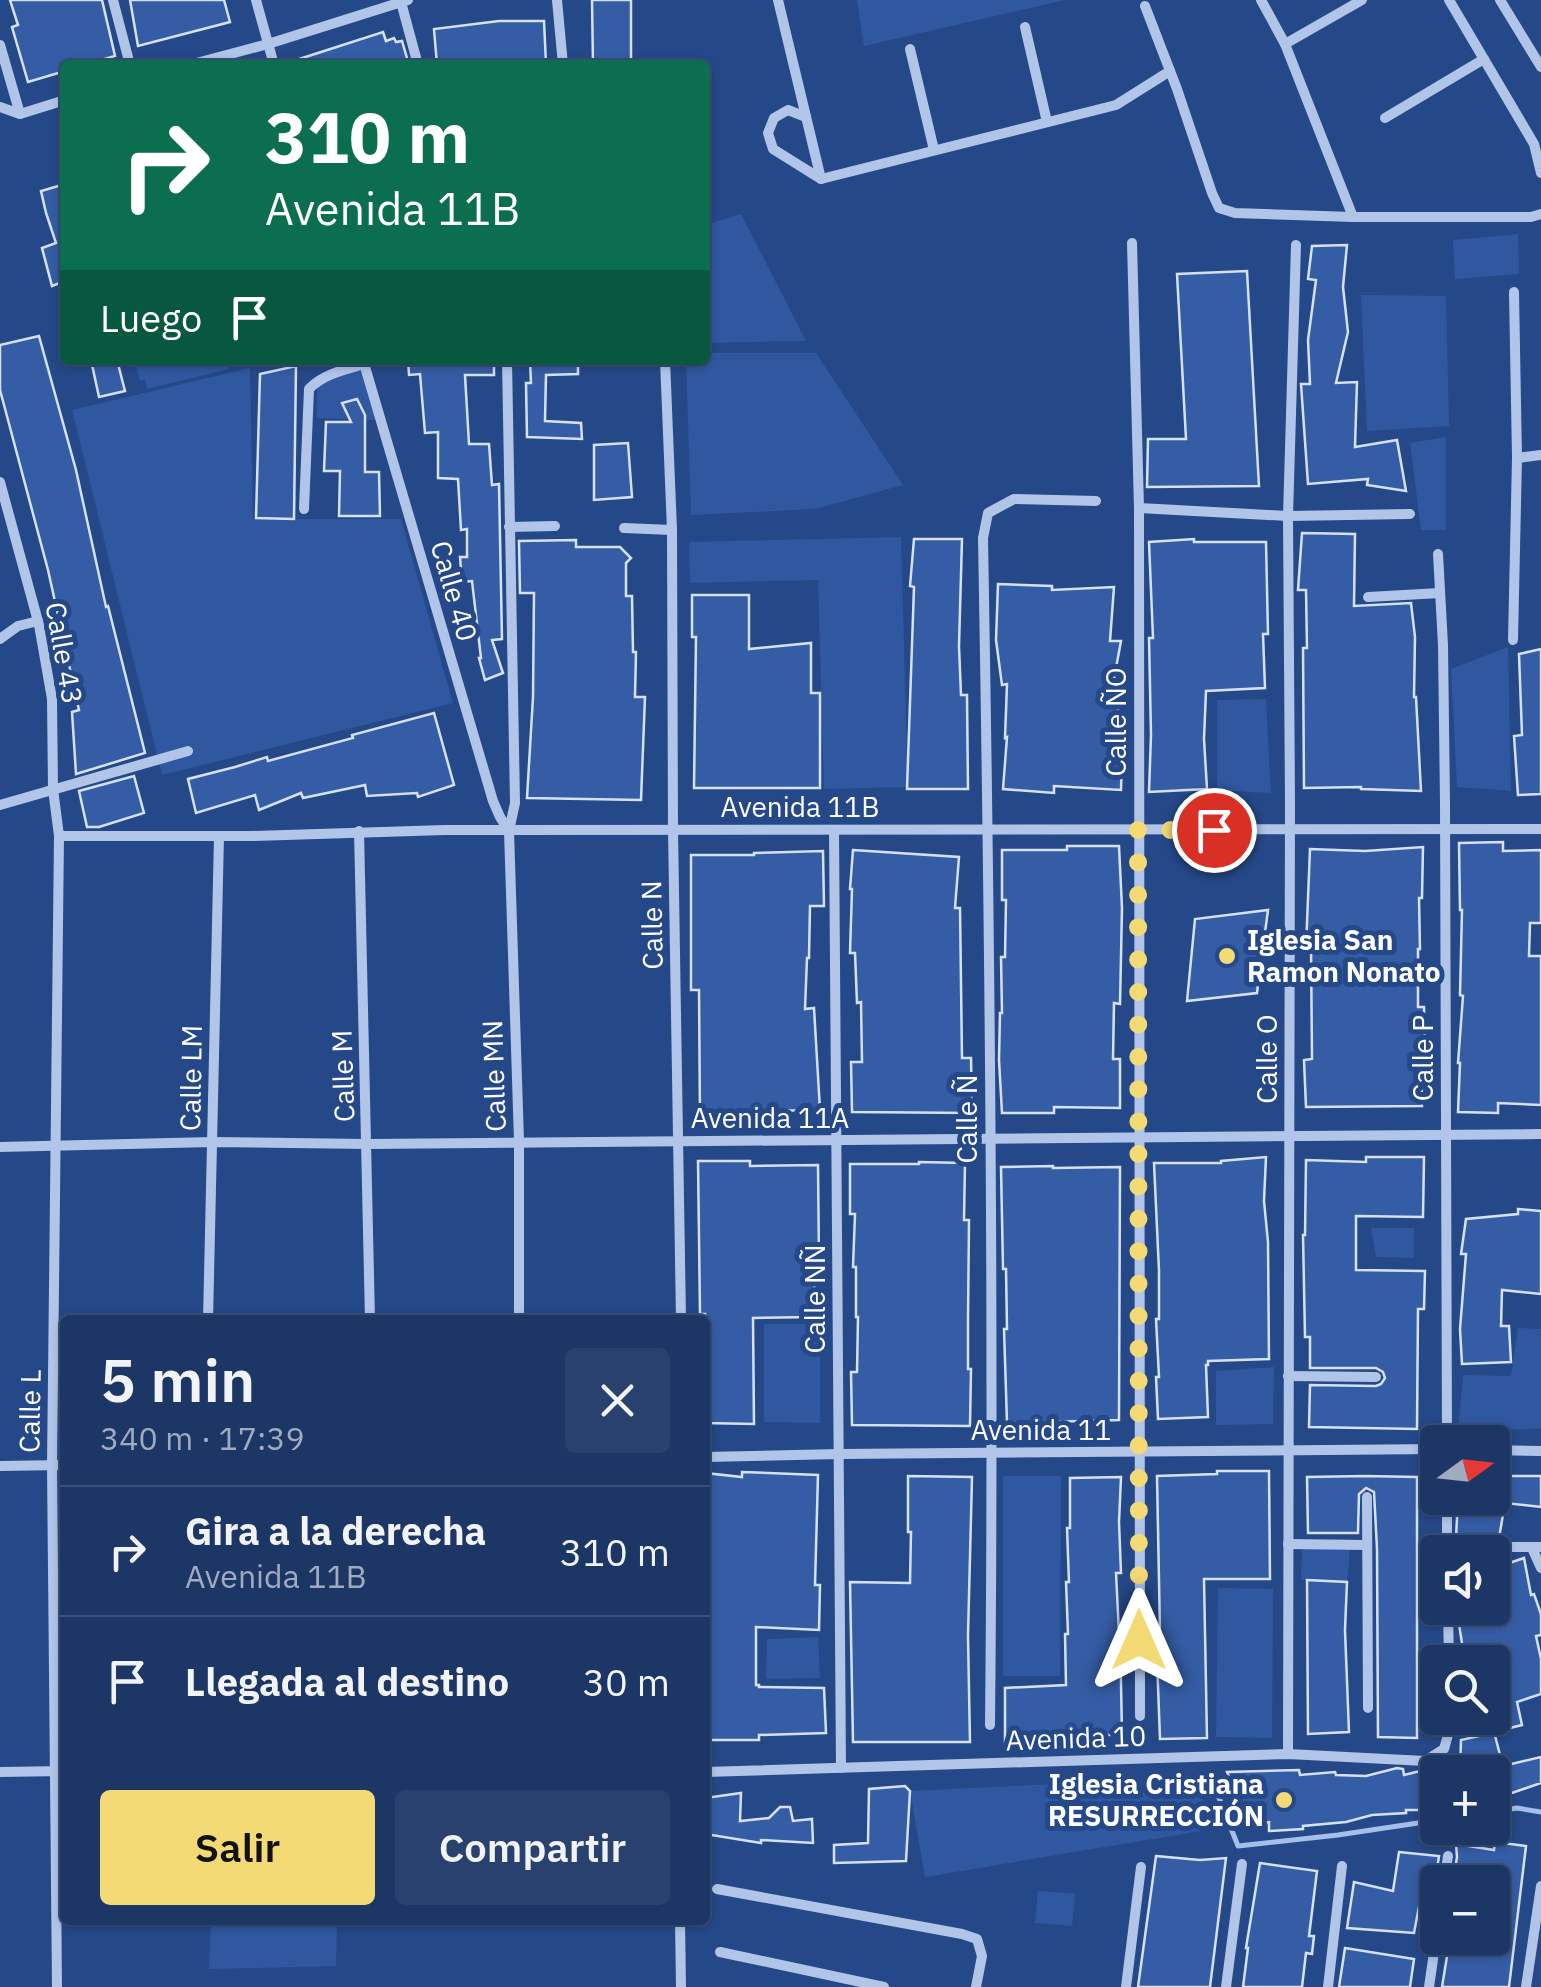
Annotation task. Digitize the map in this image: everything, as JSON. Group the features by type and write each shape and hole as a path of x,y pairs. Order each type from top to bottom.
{"street":[{"path":"113,0 129,60"},
{"path":"256,0 273,60"},
{"path":"557,0 563,60"},
{"path":"778,0 821,178"},
{"path":"1262,0 1285,44 1352,217"},
{"path":"1285,44 1362,0"},
{"path":"1449,0 1534,144 1541,173"},
{"path":"208,60 405,1 417,60"},
{"path":"1501,2 1541,68"},
{"path":"1145,6 1219,208 1235,214 1352,217 1541,214"},
{"path":"1025,27 1047,122"},
{"path":"0,45 20,114"},
{"path":"910,48 934,150"},
{"path":"1386,118 1484,59"},
{"path":"806,117 788,110 774,118 768,133 774,150 821,178 1116,104 1170,70"},
{"path":"0,107 20,114 60,102"},
{"name":"Calle ÑO","path":"1132,244 1138,508 1140,1716"},
{"name":"Calle O","path":"1288,1754 1288,516 1296,245"},
{"path":"1512,640 1517,458 1514,292"},
{"path":"304,509 309,389 318,380 356,365"},
{"name":"Calle 40","path":"364,365 493,801 509,831"},
{"path":"507,365 516,804 509,831"},
{"name":"Calle N","path":"665,365 672,530 680,1315"},
{"path":"1517,458 1541,455"},
{"name":"Calle 43","path":"0,482 38,621 52,698 59,836"},
{"name":"Calle Ñ","path":"990,1725 988,830 982,538 988,512 1014,500 1096,501"},
{"path":"1138,508 1288,516 1410,514"},
{"path":"509,527 554,526"},
{"path":"624,528 672,530"},
{"name":"Calle P","path":"1438,554 1444,645 1446,1425"},
{"path":"1368,597 1440,593"},
{"path":"0,639 18,626 38,621"},
{"path":"0,805 188,751"},
{"name":"Avenida 11B","path":"59,836 358,831 1541,829"},
{"name":"Calle NÑ","path":"834,830 841,1768"},
{"name":"Calle M","path":"358,831 370,1315"},
{"name":"Calle MN","path":"509,831 519,1141 519,1315"},
{"name":"Calle L","path":"57,1987 60,1771 52,1466 59,836"},
{"name":"Calle LM","path":"208,1315 219,836"},
{"name":"Avenida 11A","path":"0,1147 212,1142 1541,1134"},
{"path":"1288,1376 1376,1377"},
{"name":"Avenida 11","path":"710,1458 1420,1449"},
{"path":"1510,1450 1541,1451"},
{"path":"0,1466 60,1466"},
{"path":"1367,1497 1368,1708"},
{"path":"1288,1544 1367,1545"},
{"path":"1510,1548 1537,1547 1541,1568"},
{"name":"Avenida 10","path":"710,1772 1288,1754 1425,1760 1444,1750 1448,1735"},
{"path":"0,1772 60,1771"},
{"path":"1447,1865 1448,1856"},
{"path":"1226,1987 1242,1864"},
{"path":"1328,1987 1342,1866"},
{"path":"1126,1987 1142,1867"},
{"path":"1526,1987 1541,1886"},
{"path":"718,1889 977,1939 982,1956 976,1987"},
{"path":"680,1925 681,1987"},
{"path":"720,1952 884,1987"},
{"path":"1428,1987 1433,1955"}],"shaded area":[{"path":"857,0 1065,0 864,46"},
{"path":"741,214 806,341 710,343 710,223"},
{"path":"1518,234 1519,274 1455,279 1453,240"},
{"path":"1361,295 1446,296 1449,426 1367,431"},
{"path":"710,353 816,353 903,485 815,509 691,515 686,365 710,365"},
{"path":"136,365 228,365 229,369 147,389 145,380 140,380"},
{"path":"362,365 378,420 317,418 317,377"},
{"path":"250,368 253,519 401,519 453,703 162,775 72,410"},
{"path":"1446,437 1446,530 1421,530 1410,443"},
{"path":"901,537 908,787 824,789 818,580 690,583 689,542"},
{"path":"1508,647 1511,791 1457,787 1451,669"},
{"path":"1266,699 1271,793 1217,790 1217,700"},
{"path":"1371,1228 1414,1228 1414,1258 1376,1257"},
{"path":"764,1324 820,1324 820,1423 764,1422"},
{"path":"1518,1328 1541,1329 1541,1429 1458,1425 1463,1375 1511,1376"},
{"path":"1274,1367 1273,1424 1216,1425 1216,1371"},
{"path":"1003,1476 1061,1476 1060,1676 1003,1676"},
{"path":"1302,1548 1350,1549 1347,1582 1301,1580"},
{"path":"1218,1588 1273,1589 1272,1738 1216,1737"},
{"path":"818,1637 820,1678 766,1679 767,1639"},
{"path":"1200,1777 1207,1830 925,1877 910,1791"},
{"path":"1038,1891 1075,1894 1072,1926 1035,1923"},
{"path":"211,1925 337,1925 336,1966 209,1969"}],"building":[{"path":"10,0 102,0 115,56 60,60 60,72 28,82 12,27 18,25"},
{"path":"130,0 224,0 230,22 138,46"},
{"path":"592,0 631,0 631,60 593,60"},
{"path":"499,21 544,21 546,60 437,60 434,29"},
{"path":"383,32 386,41 402,41 408,60 296,60"},
{"path":"60,185 60,283 52,286 42,248 56,243 41,191"},
{"path":"1347,245 1343,287 1348,332 1336,383 1357,382 1355,447 1397,440 1406,491 1367,485 1368,479 1308,484 1301,384 1310,384 1308,340 1316,280 1308,279 1312,246"},
{"path":"1247,271 1259,486 1147,487 1148,439 1186,439 1177,274"},
{"path":"39,336 145,753 76,774 72,712 79,710 48,570 0,390 0,345"},
{"path":"92,365 118,365 125,391 99,397"},
{"path":"408,365 494,365 494,375 465,375 469,444 489,444 492,485 499,484 502,639 492,640 503,673 485,680 479,658 472,581 462,582 460,557 467,557 467,529 461,530 458,479 438,478 438,432 425,433 420,374 409,375"},
{"path":"530,365 578,365 578,374 546,375 545,421 581,423 582,439 527,437 526,383 531,383"},
{"path":"296,366 294,519 256,518 260,374"},
{"path":"357,399 365,415 365,472 379,472 380,516 339,516 340,471 324,471 326,422 351,422 342,403"},
{"path":"628,443 632,497 594,500 594,445"},
{"path":"1302,533 1355,534 1354,606 1411,603 1421,791 1304,788 1306,590 1298,590"},
{"path":"914,539 962,539 959,646 961,695 967,695 968,789 907,789"},
{"path":"576,540 576,547 620,547 631,558 626,563 626,596 632,596 635,697 645,697 641,800 527,798 534,593 520,593 519,541"},
{"path":"1149,542 1266,542 1265,688 1206,691 1207,789 1149,792 1149,638 1153,638"},
{"path":"998,584 1052,586 1052,590 1114,587 1110,641 1121,641 1111,695 1118,695 1121,790 1054,786 1054,793 1003,789 1007,684 1002,685 996,640"},
{"path":"692,595 749,595 749,649 811,643 811,693 820,693 820,788 694,788 696,637 692,637"},
{"path":"1541,649 1541,794 1518,795 1514,736 1522,735 1519,654"},
{"path":"434,713 454,785 418,797 417,793 367,796 365,785 303,798 301,793 259,810 255,795 196,813 188,779 267,757 268,761"},
{"path":"134,776 144,813 87,827 79,791"},
{"path":"1503,842 1503,851 1541,850 1541,923 1530,923 1529,956 1541,956 1541,1105 1498,1103 1498,1113 1458,1112 1463,996 1459,843"},
{"path":"1067,846 1119,846 1120,1004 1114,1003 1113,1059 1120,1059 1120,1108 1054,1107 1054,1113 1002,1113 999,1060 1006,900 1002,900 1002,850 1067,850"},
{"path":"1423,847 1418,949 1418,1007 1424,1007 1425,1042 1421,1042 1422,1106 1306,1107 1304,1060 1312,1059 1311,947 1306,947 1310,849"},
{"path":"853,850 959,857 955,908 960,908 962,1058 971,1058 972,1113 852,1112 851,1062 862,1062 861,1002 857,1003 855,953 850,953"},
{"path":"823,851 824,906 810,906 805,1009 814,1008 820,1110 700,1117 699,990 691,990 691,855"},
{"name":"Iglesia San Ramon Nonato","path":"1268,910 1257,993 1187,1001 1195,919"},
{"path":"1266,1157 1269,1359 1208,1361 1208,1417 1158,1419 1159,1271 1154,1163 1221,1163"},
{"path":"1366,1157 1424,1157 1423,1217 1356,1216 1356,1270 1425,1271 1424,1309 1418,1309 1417,1429 1309,1427 1310,1385 1376,1386 1385,1378 1376,1368 1310,1368 1310,1337 1305,1337 1306,1160 1366,1162"},
{"path":"698,1161 750,1161 750,1166 818,1165 815,1317 753,1318 754,1424 710,1423 710,1315 700,1314"},
{"path":"965,1163 970,1426 852,1425 851,1372 857,1372 858,1317 850,1164"},
{"path":"1001,1167 1120,1167 1119,1420 1007,1423"},
{"path":"1518,1209 1541,1211 1541,1294 1502,1290 1501,1326 1509,1326 1511,1362 1462,1364 1460,1329 1466,1254 1461,1254 1466,1219 1518,1214"},
{"path":"1269,1471 1270,1579 1204,1579 1207,1738 1160,1739 1157,1476"},
{"path":"742,1472 818,1475 815,1585 820,1585 819,1630 756,1627 756,1685 824,1688 826,1733 710,1740 710,1474 742,1477"},
{"path":"908,1476 972,1477 970,1742 853,1742 850,1582 910,1583"},
{"path":"1510,1476 1541,1476 1541,1507 1510,1504"},
{"path":"1121,1477 1121,1573 1116,1573 1122,1734 1005,1742 1005,1688 1066,1685 1070,1478"},
{"path":"1307,1477 1417,1477 1417,1738 1378,1737 1374,1492 1366,1488 1359,1494 1358,1533 1308,1533"},
{"path":"1457,1515 1503,1515 1500,1535 1456,1535"},
{"path":"1524,1558 1531,1595 1534,1594 1541,1614 1541,1635 1536,1636 1541,1659 1541,1694 1517,1702 1522,1725 1510,1728 1510,1645 1462,1645 1459,1625 1510,1625 1510,1563"},
{"path":"1307,1580 1347,1582 1349,1732 1308,1734"},
{"path":"1495,1735 1500,1755 1461,1755 1461,1740"},
{"path":"1541,1757 1541,1783 1510,1794 1510,1764"},
{"path":"1397,1768 1403,1769 1404,1775 1420,1771 1420,1810 1269,1831 1269,1822 1247,1824 1227,1772 1299,1770 1300,1775 1335,1772 1366,1776"},
{"path":"905,1786 910,1791 906,1861 834,1863 834,1845 868,1843 869,1789"},
{"path":"741,1793 740,1821 769,1818 780,1807 790,1807 793,1821 812,1819 813,1843 761,1843 710,1835 710,1797"},
{"path":"1456,1845 1494,1850 1495,1845 1526,1846 1509,1987 1442,1987 1447,1955 1510,1955 1510,1865 1456,1865"},
{"path":"1399,1852 1439,1856 1438,1865 1420,1865 1420,1902 1414,1933 1347,1928 1354,1882 1393,1891"},
{"path":"1156,1856 1226,1858 1210,1987 1138,1987"},
{"path":"1260,1863 1317,1871 1309,1936 1314,1936 1312,1954 1306,1953 1302,1987 1243,1987"},
{"path":"1345,1948 1414,1959 1410,1987 1339,1987"}],"waterway":[{"path":"1214,1785 1238,1846 1420,1823"},
{"path":"1510,1809 1541,1812"}],"place":[{"name":"Iglesia San Ramon Nonato","path":"1227,956"},
{"name":"Iglesia Cristiana RESURRECCIÓN","path":"1284,1800"}],"route":[{"path":"1139,1640 1138,830 1214,830"}]}
